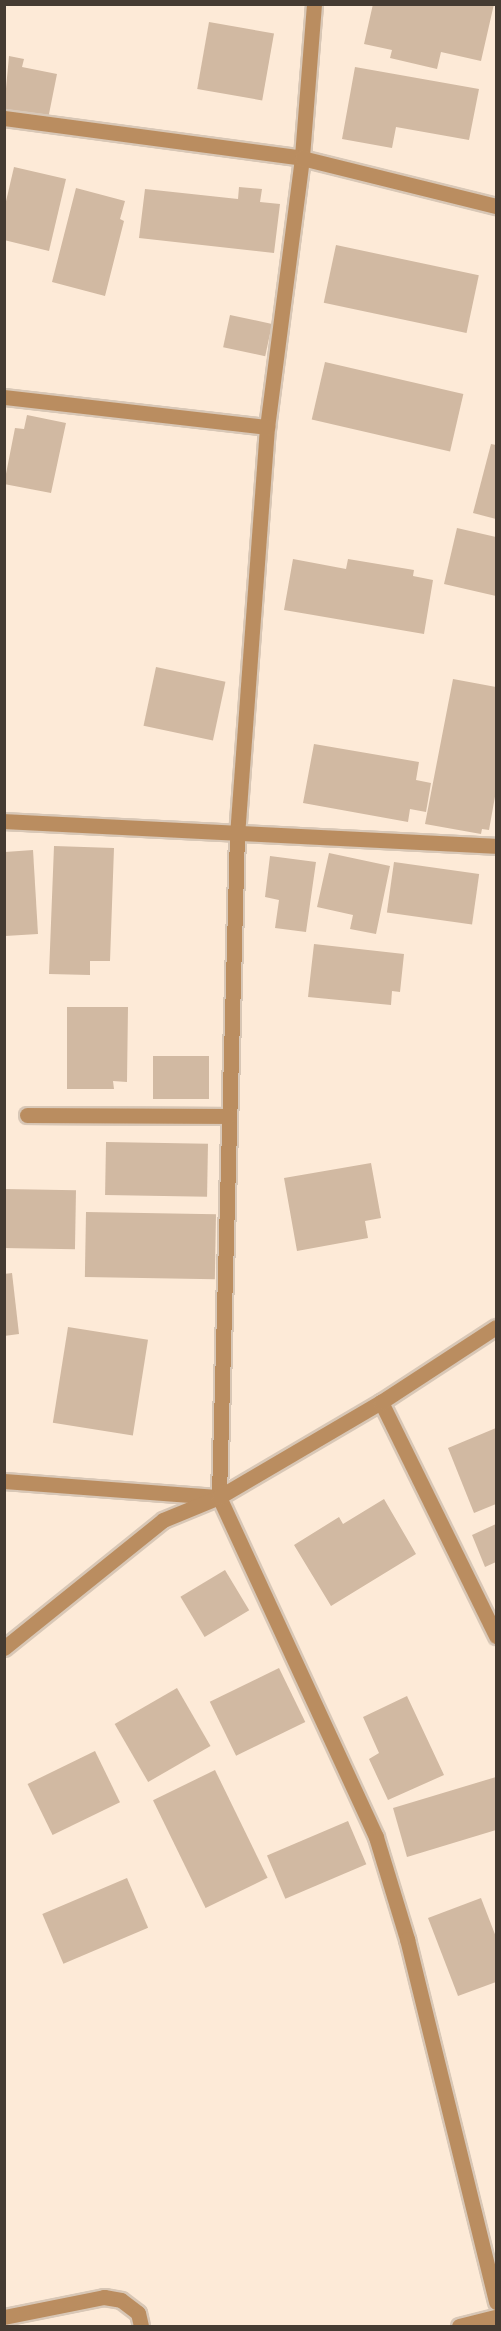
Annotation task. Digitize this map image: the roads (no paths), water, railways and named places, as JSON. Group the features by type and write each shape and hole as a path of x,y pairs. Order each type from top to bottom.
{"street":[{"path":"314,4 302,158 267,427 237,834 219,1497 376,1837 407,1939 496,2302"},
{"path":"4,118 302,158 496,206"},
{"path":"4,397 267,427"},
{"path":"4,821 496,846"},
{"path":"27,1115 228,1116"},
{"path":"4,1648 163,1520 219,1497 381,1402 496,1327"},
{"path":"381,1402 490,1611 496,1636"},
{"path":"4,1480 219,1497"},
{"path":"4,2317 104,2297 121,2300 138,2313 141,2326"},
{"path":"459,2326 496,2317"}]}
